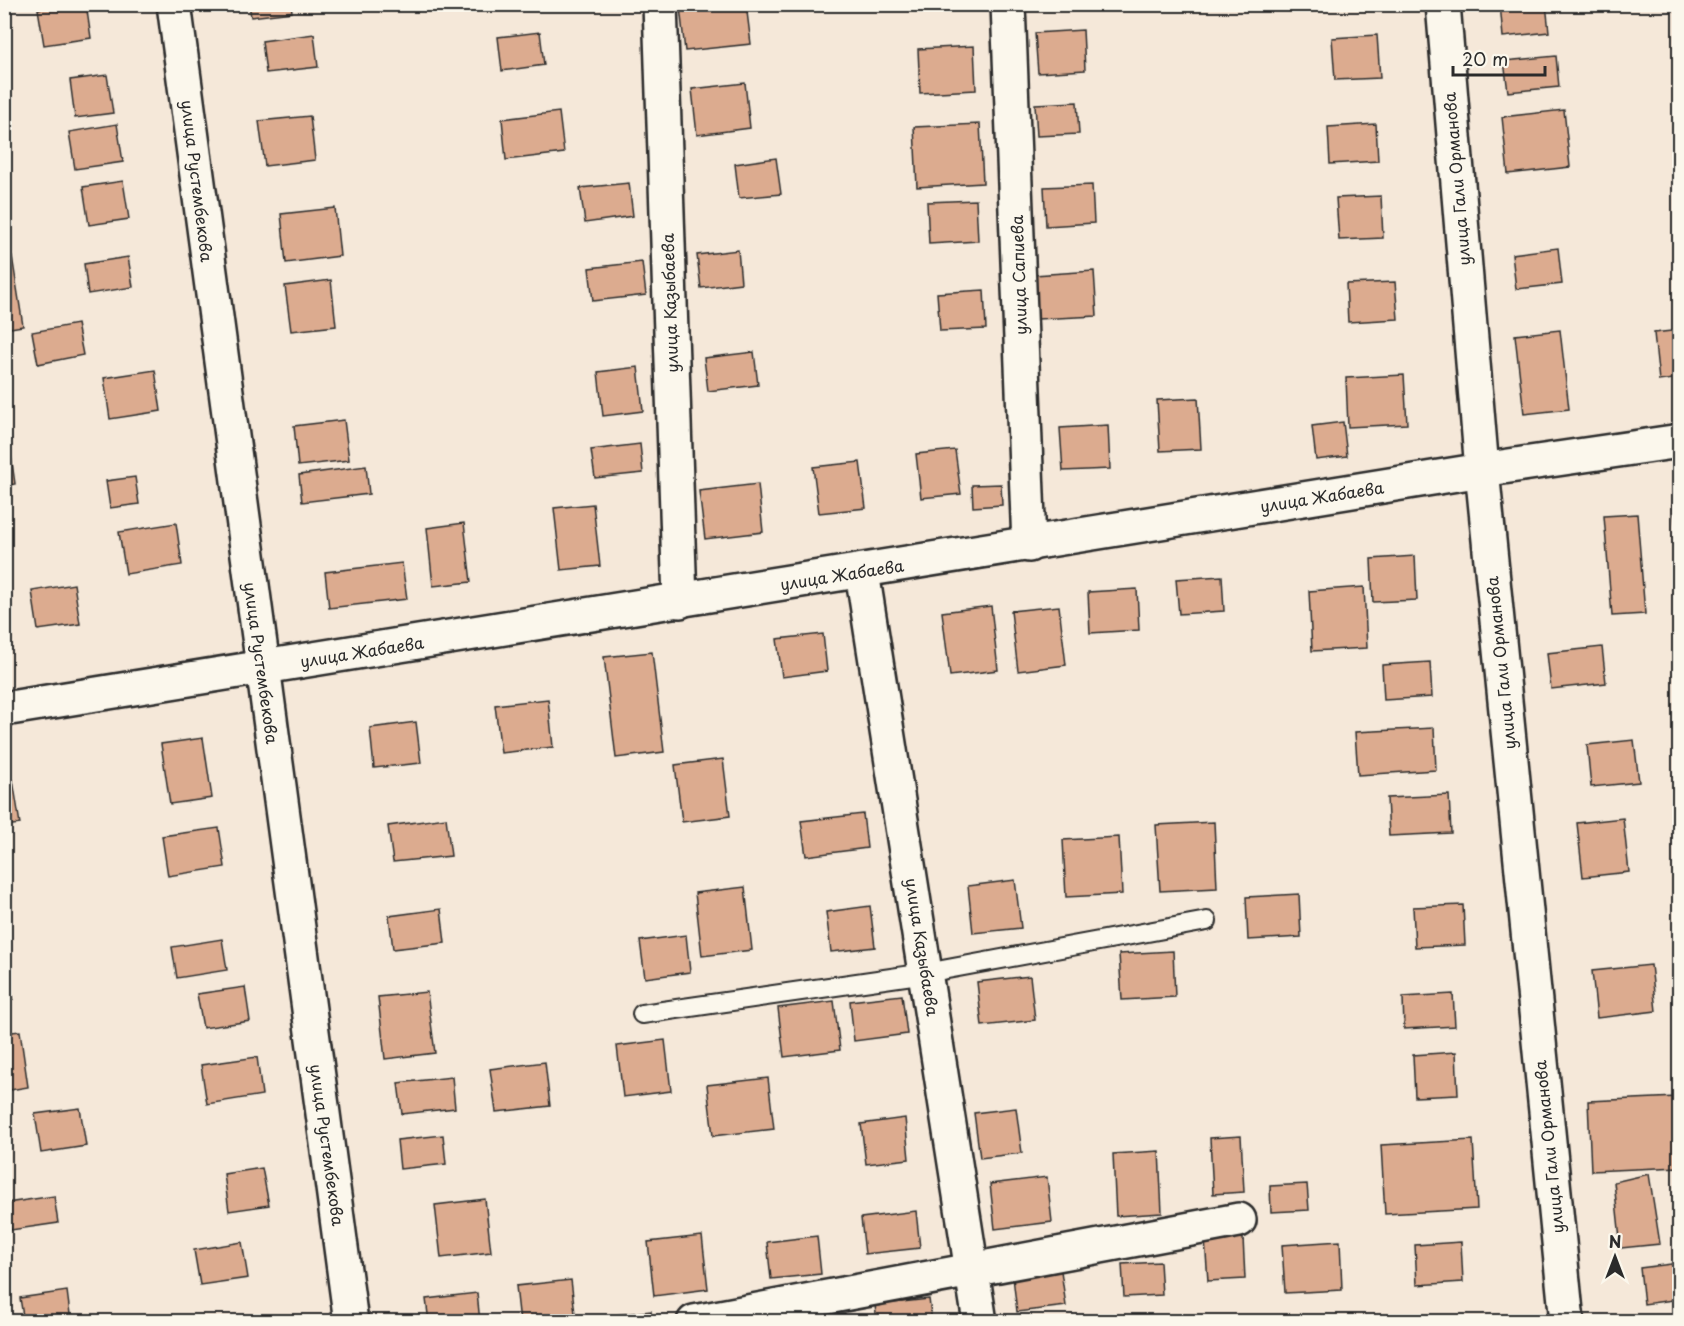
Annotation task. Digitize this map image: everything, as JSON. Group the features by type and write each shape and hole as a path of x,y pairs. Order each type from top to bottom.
{"street":[{"name":"улица Рустембекова","path":"174,4 261,668 351,1322"},
{"name":"улица Казыбаева","path":"660,4 680,601"},
{"name":"улица Сапиева","path":"1008,4 1029,545"},
{"name":"улица Гали Орманова","path":"1443,4 1482,470 1567,1322"},
{"name":"улица Жабаева","path":"4,709 1482,470 1680,441"},
{"name":"улица Казыбаева","path":"862,572 980,1322"},
{"path":"694,1322 1239,1220"}],"lane":[{"path":"642,1014 926,973 1207,921"}],"building":[{"path":"68,4 86,4 91,38 44,45 38,9"},
{"path":"249,4 291,4 292,12 251,17"},
{"path":"704,4 746,4 751,44 685,51 680,7"},
{"path":"1500,4 1546,4 1549,32 1503,37"},
{"path":"1083,30 1085,70 1038,73 1035,33"},
{"path":"540,32 544,65 502,71 498,37"},
{"path":"314,34 318,67 266,73 262,41"},
{"path":"1377,35 1380,78 1335,80 1332,38"},
{"path":"974,46 976,90 920,93 918,49"},
{"path":"1556,56 1559,87 1508,92 1504,61"},
{"path":"107,75 113,113 75,118 70,80"},
{"path":"745,83 750,128 697,135 692,89"},
{"path":"1077,102 1079,134 1037,136 1035,104"},
{"path":"1564,110 1570,167 1508,174 1502,117"},
{"path":"559,112 564,153 506,160 502,119"},
{"path":"310,116 315,160 265,166 259,121"},
{"path":"117,124 123,162 75,169 69,132"},
{"path":"980,124 983,183 917,187 914,127"},
{"path":"1376,124 1378,161 1330,164 1328,127"},
{"path":"776,158 781,194 739,198 735,164"},
{"path":"123,181 129,219 89,225 83,187"},
{"path":"629,183 633,216 585,223 580,188"},
{"path":"1092,185 1094,223 1046,226 1044,187"},
{"path":"1381,196 1383,238 1339,240 1336,198"},
{"path":"976,200 978,241 929,244 927,202"},
{"path":"335,208 340,256 286,263 281,214"},
{"path":"1558,248 1562,284 1516,289 1512,254"},
{"path":"738,250 741,283 701,288 697,255"},
{"path":"12,256 23,326 4,329 4,257"},
{"path":"128,257 133,287 88,294 84,264"},
{"path":"642,262 646,295 593,301 589,268"},
{"path":"1094,271 1097,316 1037,319 1034,275"},
{"path":"331,280 336,326 291,331 285,286"},
{"path":"1395,282 1398,319 1348,322 1346,284"},
{"path":"984,290 986,329 940,331 937,293"},
{"path":"77,324 83,355 38,364 32,332"},
{"path":"1560,330 1569,409 1524,414 1515,335"},
{"path":"1680,330 1680,378 1659,381 1654,333"},
{"path":"754,352 758,385 708,391 704,358"},
{"path":"638,367 643,411 603,416 598,372"},
{"path":"155,370 161,411 110,419 104,378"},
{"path":"1404,375 1407,424 1348,427 1346,378"},
{"path":"1198,398 1201,449 1160,451 1157,400"},
{"path":"344,420 349,460 298,466 294,426"},
{"path":"1343,422 1347,456 1316,460 1312,426"},
{"path":"1108,425 1110,469 1063,471 1060,428"},
{"path":"4,441 9,441 15,484 4,486"},
{"path":"640,444 643,473 595,478 591,450"},
{"path":"955,450 961,494 921,498 916,454"},
{"path":"860,462 866,508 819,513 813,467"},
{"path":"366,466 369,494 302,502 299,475"},
{"path":"135,477 139,504 110,508 106,481"},
{"path":"758,484 763,532 705,539 699,491"},
{"path":"1001,484 1002,505 973,507 972,485"},
{"path":"1673,503 1680,503 1680,560"},
{"path":"593,504 600,566 561,570 554,508"},
{"path":"1637,514 1645,614 1612,616 1604,516"},
{"path":"176,523 182,565 126,574 119,532"},
{"path":"464,523 471,582 433,586 427,528"},
{"path":"1415,556 1417,600 1373,602 1371,559"},
{"path":"402,563 407,599 329,608 325,572"},
{"path":"1222,576 1224,611 1179,614 1176,579"},
{"path":"74,584 80,624 38,630 32,591"},
{"path":"1364,587 1367,648 1312,651 1309,591"},
{"path":"1137,589 1139,630 1090,633 1088,592"},
{"path":"991,606 998,670 950,676 942,612"},
{"path":"1059,606 1066,665 1018,671 1011,611"},
{"path":"823,634 827,671 782,677 777,639"},
{"path":"1602,647 1606,683 1551,689 1547,653"},
{"path":"652,652 664,752 616,758 604,657"},
{"path":"1430,662 1432,697 1384,700 1382,665"},
{"path":"548,699 553,747 501,753 495,705"},
{"path":"416,722 421,763 374,768 370,728"},
{"path":"1434,728 1436,770 1358,775 1355,732"},
{"path":"203,738 212,798 170,804 161,744"},
{"path":"1634,740 1639,782 1591,787 1587,745"},
{"path":"723,759 730,816 682,822 675,765"},
{"path":"13,780 20,824 4,826 4,782"},
{"path":"1449,795 1451,833 1389,836 1387,798"},
{"path":"863,814 867,848 806,856 801,821"},
{"path":"446,818 451,856 393,862 388,826"},
{"path":"1623,818 1629,872 1583,877 1577,823"},
{"path":"1214,822 1217,888 1160,891 1156,825"},
{"path":"219,828 225,867 168,876 162,836"},
{"path":"1119,837 1122,894 1066,897 1063,840"},
{"path":"1015,880 1021,928 973,933 968,886"},
{"path":"745,887 752,950 702,956 695,893"},
{"path":"1299,894 1301,937 1248,940 1246,897"},
{"path":"1463,905 1465,945 1415,947 1413,907"},
{"path":"870,906 875,947 831,952 826,912"},
{"path":"441,909 445,943 393,949 389,916"},
{"path":"686,935 690,972 645,978 640,941"},
{"path":"222,939 227,970 177,978 172,947"},
{"path":"1173,951 1175,997 1122,1000 1119,954"},
{"path":"4,962 7,962 13,999 4,1000"},
{"path":"1651,965 1656,1011 1597,1018 1592,971"},
{"path":"1030,976 1035,1020 982,1026 977,982"},
{"path":"245,987 250,1021 203,1028 197,994"},
{"path":"427,992 435,1053 385,1059 378,997"},
{"path":"1453,994 1455,1026 1404,1029 1403,997"},
{"path":"902,995 907,1034 854,1041 850,1001"},
{"path":"834,1001 840,1050 784,1057 778,1008"},
{"path":"1675,1023 1680,1023 1680,1167 1591,1171 1588,1101 1678,1097"},
{"path":"20,1031 28,1087 4,1091 4,1033"},
{"path":"665,1040 671,1091 623,1097 617,1046"},
{"path":"1456,1052 1458,1095 1415,1097 1413,1055"},
{"path":"257,1057 262,1095 207,1104 201,1065"},
{"path":"545,1062 550,1106 496,1112 490,1069"},
{"path":"452,1077 455,1108 402,1114 398,1083"},
{"path":"768,1078 774,1129 713,1136 707,1085"},
{"path":"80,1108 86,1146 41,1153 35,1114"},
{"path":"1016,1108 1022,1153 980,1158 974,1113"},
{"path":"905,1118 909,1159 866,1164 861,1124"},
{"path":"443,1135 446,1164 400,1169 397,1140"},
{"path":"1241,1136 1244,1192 1213,1194 1210,1138"},
{"path":"1473,1140 1477,1209 1385,1214 1381,1145"},
{"path":"1159,1151 1162,1213 1116,1216 1113,1154"},
{"path":"262,1168 269,1205 229,1211 224,1174"},
{"path":"1649,1174 1660,1244 1621,1248 1614,1182"},
{"path":"1047,1177 1052,1222 995,1229 990,1184"},
{"path":"1307,1184 1309,1210 1271,1212 1270,1186"},
{"path":"54,1196 58,1223 11,1230 7,1203"},
{"path":"485,1199 491,1252 441,1258 435,1205"},
{"path":"916,1211 920,1248 865,1254 861,1218"},
{"path":"702,1236 708,1289 654,1296 648,1242"},
{"path":"817,1236 821,1274 771,1279 767,1242"},
{"path":"1243,1238 1245,1279 1208,1281 1205,1240"},
{"path":"1340,1241 1342,1290 1285,1293 1282,1245"},
{"path":"242,1242 248,1278 200,1285 194,1250"},
{"path":"1461,1242 1463,1282 1417,1285 1415,1245"},
{"path":"1160,1262 1162,1295 1124,1297 1122,1264"},
{"path":"1679,1263 1680,1299 1644,1304 1640,1268"},
{"path":"1061,1271 1066,1306 1017,1312 1013,1277"},
{"path":"571,1280 576,1322 520,1322 516,1286"},
{"path":"67,1291 71,1322 24,1322 20,1298"},
{"path":"477,1293 480,1322 429,1322 426,1299"},
{"path":"929,1299 932,1322 877,1322 875,1305"},
{"path":"651,1311 652,1322 598,1322 597,1317"}]}
